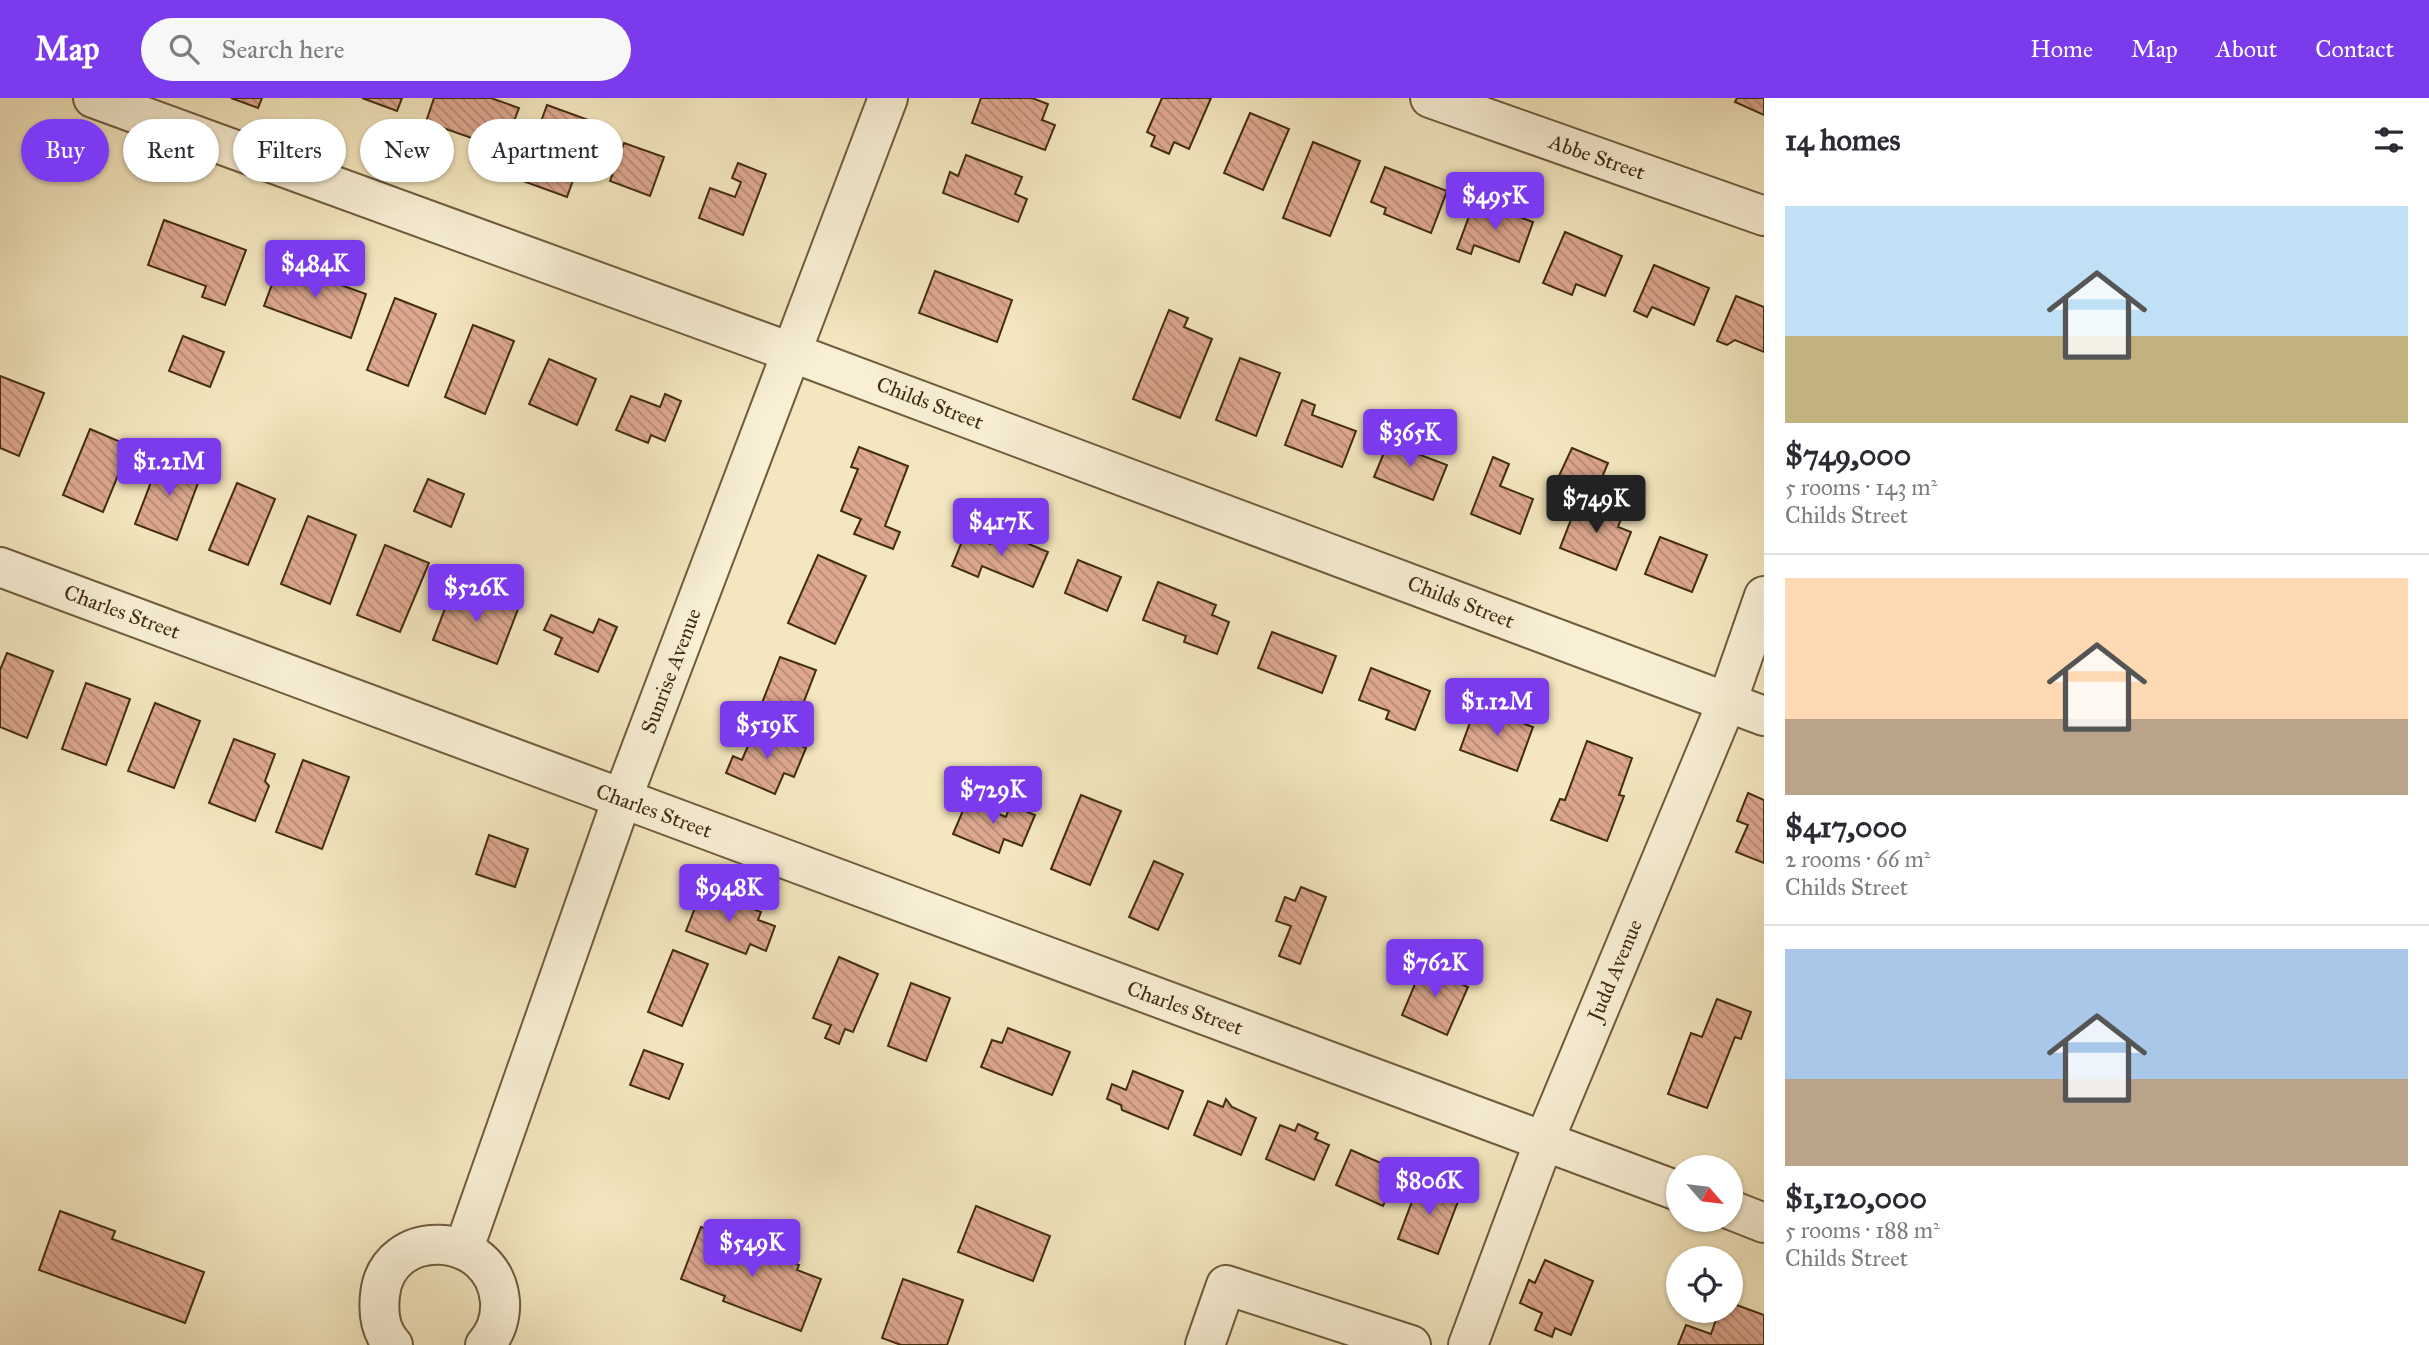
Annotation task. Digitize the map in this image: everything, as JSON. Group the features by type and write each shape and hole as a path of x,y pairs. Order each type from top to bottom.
{"street":[{"name":"Childs Street","path":"93,98 793,352 1764,716"},
{"name":"Sunrise Avenue","path":"464,1248 622,799 888,98"},
{"name":"Abbe Street","path":"1430,98 1764,216"},
{"name":"Charles Street","path":"0,567 1666,1187"},
{"name":"Judd Avenue","path":"1468,1345 1544,1141 1727,702 1764,596"},
{"path":"1743,1215 1764,1223"},
{"path":"393,1345 386,1336 378,1312 380,1286 393,1264 414,1249 439,1243 464,1248 485,1263 499,1286 501,1312 493,1336 485,1345"},
{"path":"1205,1345 1226,1285 1411,1345"}],"building":[{"path":"231,98 262,98 258,108"},
{"path":"362,98 402,98 397,111"},
{"path":"434,98 491,98 519,108 515,119 468,119 468,137 454,132 454,119 427,119"},
{"path":"981,98 1032,98 1048,104 1042,120 1055,125 1045,150 972,123"},
{"path":"1162,98 1211,98 1189,149 1174,142 1169,154 1151,146 1155,136 1147,132"},
{"path":"1737,98 1764,98 1764,115 1735,102"},
{"path":"547,105 586,119 542,119"},
{"path":"1250,113 1289,129 1263,190 1224,173"},
{"path":"1313,142 1360,161 1330,236 1283,218"},
{"path":"624,143 664,157 650,196 613,182 623,182"},
{"path":"966,155 1022,177 1015,194 1027,199 1018,222 943,193 950,172 958,176"},
{"path":"738,163 766,174 743,235 699,218 710,188 735,197 741,182 732,178"},
{"path":"1385,167 1447,191 1431,233 1384,214 1386,208 1371,202"},
{"path":"526,182 572,182 567,197"},
{"path":"1475,200 1533,222 1519,262 1474,245 1471,254 1457,249"},
{"path":"164,220 246,250 225,305 202,297 206,286 148,265"},
{"path":"1565,232 1622,256 1605,296 1576,284 1572,295 1543,283"},
{"path":"280,263 366,294 351,338 264,306"},
{"path":"1654,265 1709,288 1694,325 1652,307 1647,317 1634,311"},
{"path":"935,271 1012,300 997,342 919,313"},
{"path":"1736,296 1764,307 1764,352 1735,340 1727,345 1717,341"},
{"path":"395,298 436,314 408,386 367,370"},
{"path":"1169,310 1188,318 1184,327 1212,339 1180,418 1133,399"},
{"path":"473,325 514,341 485,414 445,397"},
{"path":"183,336 224,352 210,387 169,371"},
{"path":"1240,358 1280,373 1256,436 1216,420"},
{"path":"549,359 596,379 577,425 529,404"},
{"path":"0,376 44,393 19,456 0,448"},
{"path":"665,394 681,401 665,441 651,435 648,443 616,430 631,396 660,407"},
{"path":"1302,400 1315,405 1312,415 1356,431 1342,467 1285,445"},
{"path":"90,429 130,446 103,512 63,495"},
{"path":"1392,433 1406,438 1402,448 1447,465 1433,500 1374,477"},
{"path":"859,447 908,466 885,526 900,532 893,549 854,534 861,519 841,511 858,469 851,467"},
{"path":"1572,448 1608,463 1595,494 1558,478"},
{"path":"161,456 202,472 177,540 135,524"},
{"path":"1493,457 1509,464 1500,486 1533,499 1520,534 1471,514"},
{"path":"428,479 464,494 451,527 414,511"},
{"path":"237,483 275,499 248,565 209,550"},
{"path":"1579,499 1622,516 1618,527 1631,532 1616,570 1560,548"},
{"path":"308,516 356,535 330,604 281,584"},
{"path":"996,530 1048,552 1033,587 982,566 978,577 952,566 965,534 990,544"},
{"path":"1660,537 1707,555 1692,592 1645,574"},
{"path":"385,545 429,563 400,632 357,615"},
{"path":"818,555 866,576 835,644 788,623"},
{"path":"1078,560 1121,577 1107,611 1065,593"},
{"path":"1158,582 1216,605 1212,615 1229,622 1217,654 1184,642 1186,636 1143,620"},
{"path":"454,585 518,609 497,664 433,640"},
{"path":"551,615 593,633 599,619 617,627 598,672 555,654 562,638 544,630"},
{"path":"1272,632 1336,656 1322,693 1258,668"},
{"path":"7,653 53,671 27,738 0,727 0,670"},
{"path":"780,657 816,670 796,722 760,708"},
{"path":"1371,668 1430,691 1415,730 1386,719 1389,711 1359,700"},
{"path":"86,683 130,699 106,765 62,749"},
{"path":"155,703 200,721 174,788 128,771"},
{"path":"1476,706 1533,727 1517,771 1460,750"},
{"path":"756,727 806,748 794,777 784,773 775,794 726,773 733,756 742,760"},
{"path":"234,739 275,754 265,781 269,786 255,821 209,803"},
{"path":"1587,741 1632,758 1619,795 1624,796 1607,841 1551,820 1560,799 1565,800"},
{"path":"303,760 349,777 322,849 276,832"},
{"path":"1748,793 1764,800 1764,863 1736,852 1748,825 1737,821"},
{"path":"1081,795 1121,811 1090,885 1051,869"},
{"path":"967,801 1006,817 1010,805 1035,815 1022,846 1004,839 999,853 953,834"},
{"path":"489,835 528,849 515,887 476,874"},
{"path":"1154,861 1183,874 1158,930 1129,917"},
{"path":"1301,887 1326,897 1300,964 1279,956 1291,926 1276,921 1285,897 1295,901"},
{"path":"702,890 761,912 758,920 775,926 766,951 750,944 746,954 686,931"},
{"path":"673,950 708,964 682,1026 648,1012"},
{"path":"839,957 878,974 853,1032 845,1029 839,1044 825,1038 831,1025 813,1018"},
{"path":"1425,960 1445,969 1443,976 1468,987 1447,1035 1402,1015"},
{"path":"911,983 950,998 926,1061 888,1046"},
{"path":"1717,999 1751,1012 1741,1039 1735,1037 1707,1108 1668,1094 1691,1033 1702,1037"},
{"path":"1008,1028 1070,1052 1052,1095 981,1067 992,1040 1002,1043"},
{"path":"644,1050 683,1064 669,1099 630,1085"},
{"path":"1133,1071 1183,1091 1168,1129 1122,1110 1121,1105 1107,1099 1112,1084 1126,1090"},
{"path":"1226,1099 1232,1107 1256,1118 1241,1155 1194,1135 1208,1101 1223,1107"},
{"path":"1298,1124 1318,1133 1315,1139 1329,1145 1314,1180 1266,1159 1280,1125 1295,1131"},
{"path":"1351,1150 1399,1171 1383,1206 1336,1185"},
{"path":"1420,1180 1460,1196 1438,1254 1398,1239"},
{"path":"976,1206 1050,1236 1033,1281 958,1252"},
{"path":"60,1211 115,1231 112,1239 204,1272 185,1323 39,1270"},
{"path":"701,1227 799,1265 797,1270 821,1279 801,1331 723,1301 725,1296 681,1279"},
{"path":"1545,1260 1593,1281 1571,1335 1555,1328 1552,1337 1535,1330 1542,1313 1520,1303 1529,1280 1535,1283"},
{"path":"903,1279 963,1300 947,1345 901,1345 882,1338"},
{"path":"1743,1307 1764,1315 1764,1345 1678,1345 1686,1325 1711,1334 1715,1323 1743,1323"}]}
